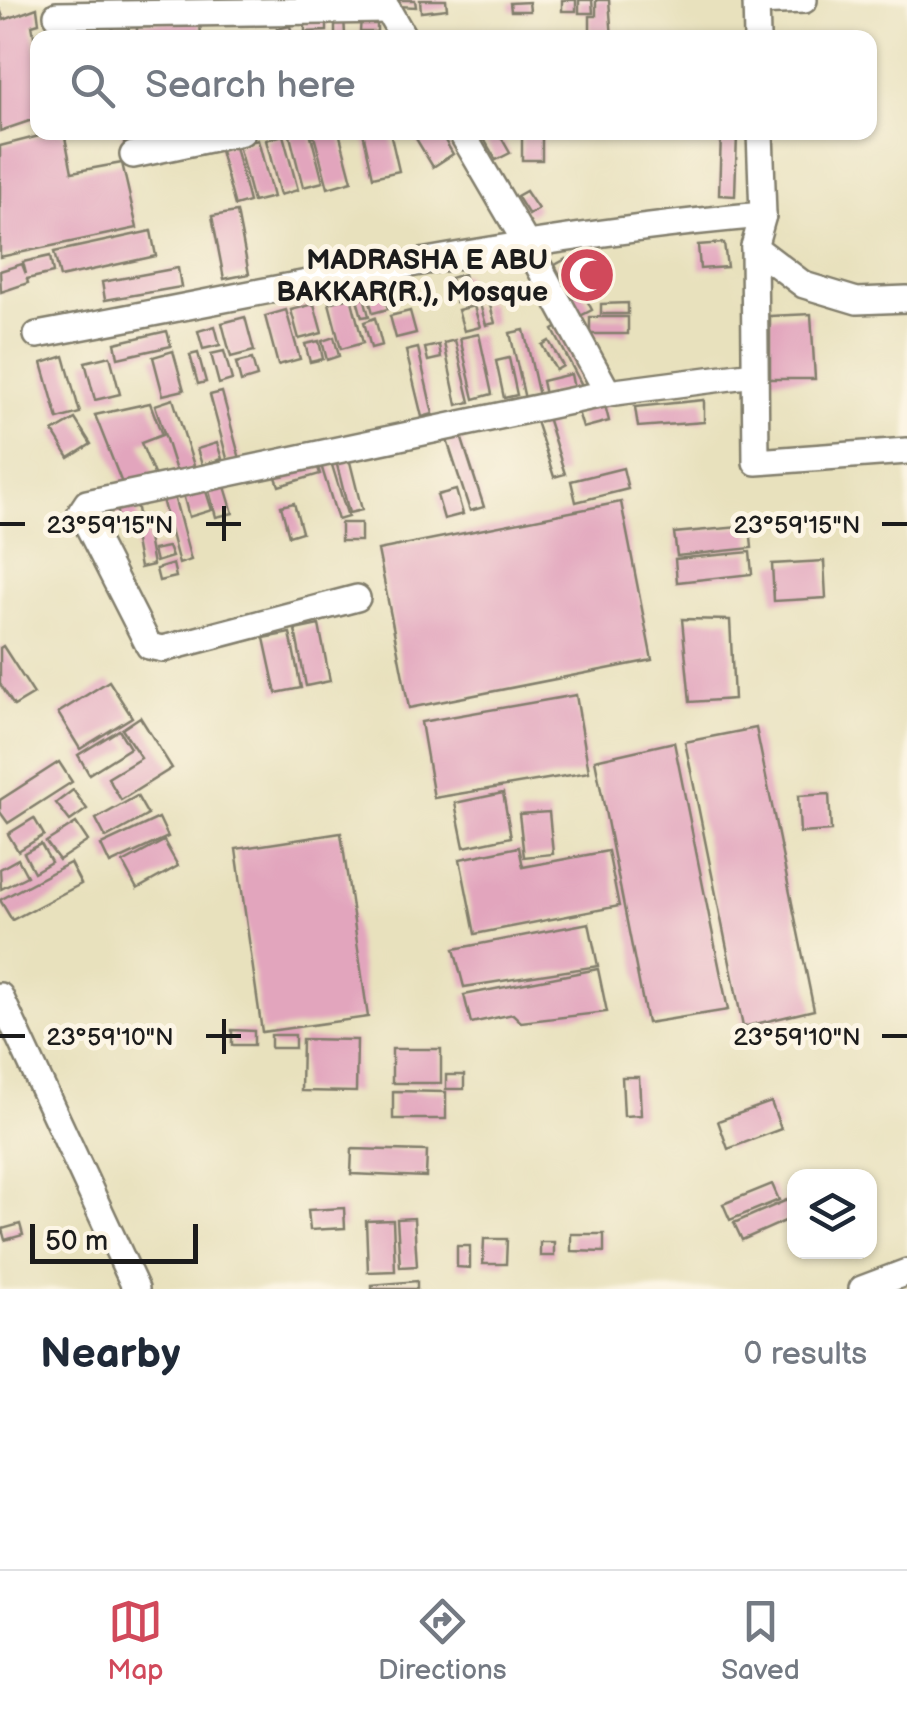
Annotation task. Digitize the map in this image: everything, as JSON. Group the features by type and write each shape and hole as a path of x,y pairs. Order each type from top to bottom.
{"street":[{"path":"757,30 756,1 804,0"},
{"path":"57,15 385,5 399,30"},
{"path":"133,155 204,140"},
{"path":"466,140 608,393"},
{"path":"760,140 763,215 754,246 756,462 907,451"},
{"path":"37,335 526,243 763,215"},
{"path":"754,246 804,285 857,301 907,299"},
{"path":"357,598 154,648 81,512 87,502 608,393 754,374"},
{"path":"0,996 136,1289"},
{"path":"862,1289 907,1272"}],"building":[{"path":"394,0 415,0 416,7 397,6"},
{"path":"420,0 446,0 447,9 421,12"},
{"path":"562,0 576,0 576,11 562,11"},
{"path":"579,0 592,0 593,13 579,13"},
{"path":"596,0 609,0 611,30 590,30 590,16 596,16"},
{"path":"529,2 530,11 511,11 510,3"},
{"path":"37,8 39,23 30,30 30,121 0,131 0,9 4,20"},
{"path":"344,15 345,30 335,30 335,16"},
{"path":"327,16 327,30 305,30 305,17"},
{"path":"361,17 377,18 377,30 360,30"},
{"path":"200,20 201,30 137,30 137,22"},
{"path":"128,22 128,30 112,30 112,23"},
{"path":"94,25 94,30 69,30"},
{"path":"30,138 66,140 72,172 122,163 137,228 0,257 0,146"},
{"path":"258,140 273,197 253,202 238,145"},
{"path":"266,140 284,140 298,190 280,195"},
{"path":"291,140 312,140 323,182 303,187"},
{"path":"315,140 341,140 352,181 328,188"},
{"path":"365,140 392,140 399,171 373,177"},
{"path":"417,140 445,140 453,154 433,167"},
{"path":"485,140 503,140 510,153 496,160"},
{"path":"522,140 542,140 542,160 522,160"},
{"path":"721,140 737,140 735,196 719,195"},
{"path":"234,143 249,202 235,206 219,147"},
{"path":"526,191 538,209 529,215 517,196"},
{"path":"237,212 249,274 224,279 212,216"},
{"path":"151,231 156,256 60,277 54,252"},
{"path":"724,243 727,267 700,269 698,245"},
{"path":"50,256 53,273 27,279 28,283 1,292 0,271 22,264 26,274 23,262"},
{"path":"566,259 592,310 580,316 555,265"},
{"path":"178,268 181,287 105,300 102,282"},
{"path":"464,274 471,298 456,302 450,278"},
{"path":"382,287 388,309 373,313 367,291"},
{"path":"362,289 369,316 362,317 355,292"},
{"path":"351,297 363,343 341,349 329,303"},
{"path":"489,302 495,323 486,325 480,304"},
{"path":"628,303 628,314 601,314 601,304"},
{"path":"314,304 322,333 299,339 291,310"},
{"path":"474,306 480,327 464,331 458,310"},
{"path":"286,310 300,359 278,365 265,316"},
{"path":"410,311 416,333 396,338 390,316"},
{"path":"811,314 815,379 770,379 770,316"},
{"path":"245,317 254,351 231,357 222,323"},
{"path":"590,317 628,317 628,334 590,334"},
{"path":"375,318 382,345 371,348 364,322"},
{"path":"563,324 594,384 584,389 553,330"},
{"path":"215,326 220,345 203,349 198,331"},
{"path":"524,330 539,396 525,399 510,333"},
{"path":"167,331 171,346 118,358 115,343"},
{"path":"479,334 492,394 474,399 460,338"},
{"path":"334,337 339,356 327,360 322,341"},
{"path":"455,340 470,402 457,405 444,343"},
{"path":"319,341 323,359 310,362 305,344"},
{"path":"549,341 563,366 556,370 542,345"},
{"path":"439,345 441,358 428,361 425,348"},
{"path":"418,348 433,414 422,417 406,351"},
{"path":"173,351 184,390 163,395 153,357"},
{"path":"224,351 232,380 219,384 211,354"},
{"path":"198,353 206,382 198,384 190,355"},
{"path":"64,356 80,413 58,419 42,363"},
{"path":"110,356 120,394 95,400 85,362"},
{"path":"509,358 517,395 504,398 496,361"},
{"path":"252,359 257,377 241,382 236,363"},
{"path":"571,374 574,389 545,395 542,381"},
{"path":"222,392 240,459 228,462 210,395"},
{"path":"173,399 195,469 177,474 155,405"},
{"path":"704,400 704,422 638,427 635,407"},
{"path":"604,401 609,421 583,428 577,408"},
{"path":"150,403 162,435 141,443 156,479 125,491 95,415"},
{"path":"546,414 565,474 554,477 535,418"},
{"path":"75,419 91,444 69,458 53,432"},
{"path":"460,433 484,507 470,511 446,437"},
{"path":"217,443 222,459 202,465 197,449"},
{"path":"349,458 362,510 349,513 336,461"},
{"path":"316,461 320,474 279,486 275,474"},
{"path":"331,462 348,517 338,520 321,465"},
{"path":"623,468 628,489 576,502 571,481"},
{"path":"224,483 233,513 216,517 208,487"},
{"path":"205,488 212,510 189,517 183,494"},
{"path":"456,490 463,514 444,519 437,495"},
{"path":"174,496 191,560 179,564 162,499"},
{"path":"621,502 652,660 409,708 378,550"},
{"path":"136,503 139,520 119,524 116,507"},
{"path":"294,503 302,532 289,536 281,506"},
{"path":"145,522 153,565 140,568 132,525"},
{"path":"341,523 361,523 361,541 341,541"},
{"path":"750,526 752,548 677,556 674,533"},
{"path":"168,547 172,557 156,562 153,550"},
{"path":"750,552 752,574 677,582 675,559"},
{"path":"824,561 826,598 774,601 772,564"},
{"path":"173,564 176,577 159,581 156,569"},
{"path":"682,619 730,620 734,699 690,702"},
{"path":"319,625 330,681 306,686 295,630"},
{"path":"290,633 301,688 276,693 264,638"},
{"path":"3,646 34,694 14,706 0,684"},
{"path":"109,681 132,717 80,749 58,713"},
{"path":"576,695 589,772 434,798 421,722"},
{"path":"140,717 172,768 121,800 108,778 141,758 122,729"},
{"path":"756,728 814,1010 743,1027 685,742"},
{"path":"119,730 130,748 89,774 78,755"},
{"path":"674,742 728,1010 647,1023 595,760"},
{"path":"59,762 72,782 8,823 0,812 0,800"},
{"path":"73,790 87,809 70,821 56,803"},
{"path":"503,793 511,837 464,847 455,803"},
{"path":"829,794 831,831 800,833 798,796"},
{"path":"137,796 148,815 106,838 96,819"},
{"path":"549,812 553,854 524,857 519,814"},
{"path":"34,818 44,835 18,851 8,834"},
{"path":"159,818 168,837 110,864 101,845"},
{"path":"76,823 88,841 59,860 46,842"},
{"path":"341,833 368,1017 262,1032 236,849"},
{"path":"164,841 178,866 137,889 123,863"},
{"path":"41,844 51,862 34,872 24,853"},
{"path":"519,847 523,867 608,851 619,906 475,934 460,859"},
{"path":"18,859 27,876 1,889 0,869"},
{"path":"70,863 81,884 12,920 0,900"},
{"path":"589,923 598,966 464,987 454,949"},
{"path":"598,969 607,1012 521,1022 513,1014 471,1023 464,995"},
{"path":"232,1030 254,1031 254,1045 232,1045"},
{"path":"271,1035 295,1035 295,1048 271,1048"},
{"path":"302,1039 357,1040 356,1092 301,1091"},
{"path":"392,1049 441,1049 441,1083 392,1083"},
{"path":"446,1075 464,1075 464,1089 446,1089"},
{"path":"622,1077 639,1077 641,1115 624,1116"},
{"path":"393,1091 446,1092 446,1119 393,1119"},
{"path":"771,1102 781,1129 728,1149 718,1121"},
{"path":"352,1149 427,1151 426,1177 351,1174"},
{"path":"772,1184 779,1200 730,1220 723,1204"},
{"path":"787,1200 787,1220 742,1240 734,1223"},
{"path":"344,1208 345,1228 310,1230 308,1210"},
{"path":"414,1218 417,1266 400,1267 397,1219"},
{"path":"393,1220 395,1271 368,1272 366,1221"},
{"path":"20,1224 23,1235 5,1240 2,1229"},
{"path":"571,1234 604,1234 604,1252 571,1251"},
{"path":"484,1239 507,1239 506,1264 483,1264"},
{"path":"540,1242 554,1242 554,1256 540,1256"},
{"path":"457,1246 470,1246 470,1268 457,1267"},
{"path":"417,1281 417,1289 372,1289 372,1285"}],"place":[{"name":"MADRASHA E ABU BAKKAR(R.), Mosque","path":"587,275"}]}
